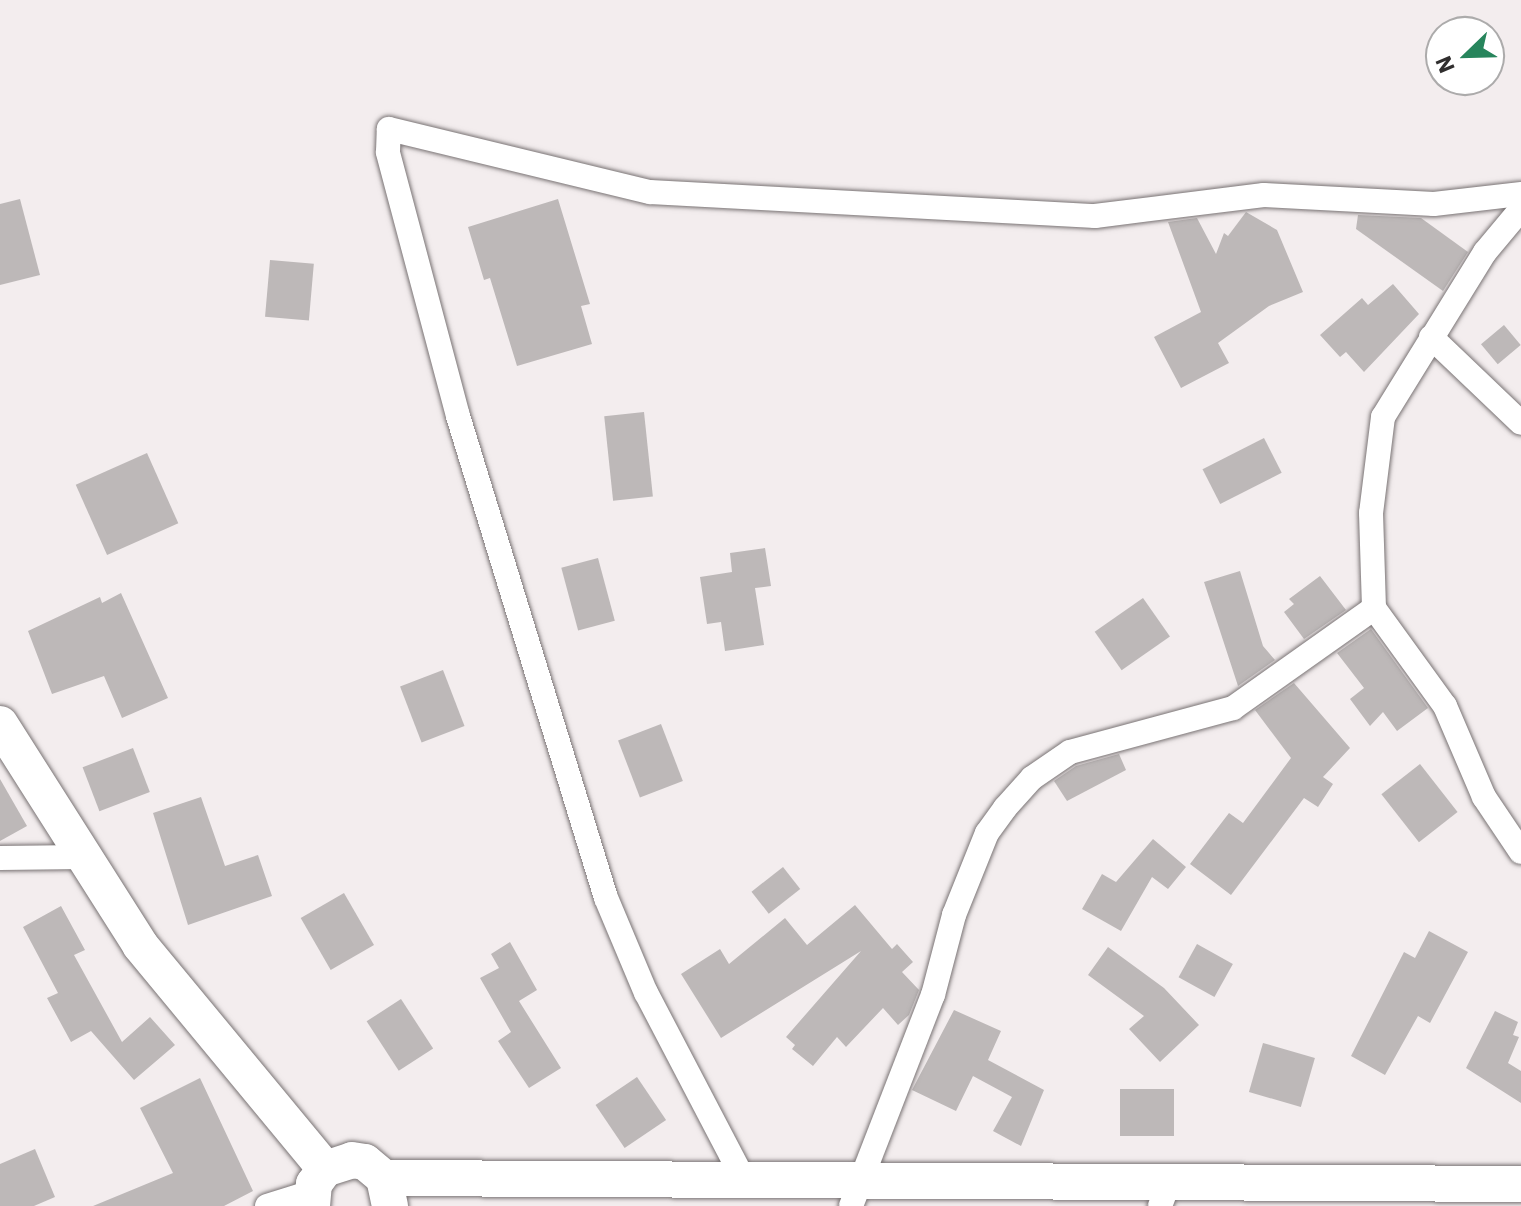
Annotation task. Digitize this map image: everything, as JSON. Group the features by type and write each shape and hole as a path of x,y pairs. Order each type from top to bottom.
{"street":[{"path":"745,1182 646,993 606,898 458,416 388,152 389,129 650,192 1095,216 1264,195 1434,204 1521,194"},
{"path":"1521,209 1485,252 1383,417 1371,513 1374,608 1445,706 1484,797 1521,852"},
{"path":"1431,337 1521,423"},
{"path":"854,1193 933,995 954,915 987,833 1032,778 1070,752 1233,708 1374,608"},
{"path":"0,724 140,945 316,1189"},
{"path":"0,858 83,857"},
{"path":"267,1206 316,1189 339,1161 359,1160 387,1192 745,1182 854,1193 1265,1195 1521,1184"}],"building":[{"path":"20,199 40,275 0,285 0,204"},
{"path":"558,199 590,304 581,306 592,344 517,366 490,278 484,280 468,227"},
{"path":"1246,212 1277,230 1303,292 1269,306 1218,343 1229,363 1181,388 1154,337 1201,312 1168,222 1197,218 1216,254 1224,233 1228,236"},
{"path":"1358,215 1421,218 1468,252 1443,291 1356,229"},
{"path":"270,260 314,264 309,321 265,317"},
{"path":"1393,284 1419,314 1364,372 1346,352 1340,357 1320,335 1362,298 1368,305"},
{"path":"1504,325 1521,345 1498,364 1481,344"},
{"path":"644,412 653,497 613,501 604,416"},
{"path":"1264,438 1282,473 1220,504 1203,469"},
{"path":"147,453 178,523 107,555 76,485"},
{"path":"765,548 771,586 755,588 764,645 725,651 721,622 707,624 700,577 732,572 730,553"},
{"path":"598,558 615,621 578,631 561,568"},
{"path":"1240,571 1263,646 1275,660 1238,686 1204,582"},
{"path":"1320,576 1346,610 1304,639 1284,612 1294,604 1289,599"},
{"path":"121,593 168,698 122,718 104,676 52,694 28,631 100,597 102,603"},
{"path":"1143,598 1170,637 1122,670 1095,632"},
{"path":"1371,629 1428,708 1397,731 1383,712 1370,726 1350,699 1364,688 1337,653"},
{"path":"443,670 465,726 422,742 400,686"},
{"path":"1294,683 1350,748 1323,777 1333,784 1318,807 1304,798 1231,895 1190,864 1229,813 1243,823 1291,758 1255,710"},
{"path":"661,724 683,781 640,797 618,740"},
{"path":"133,748 150,792 99,811 83,767"},
{"path":"1119,754 1126,770 1067,801 1054,781 1076,766"},
{"path":"1420,764 1458,812 1419,842 1381,794"},
{"path":"0,779 27,826 0,841"},
{"path":"201,797 225,866 258,855 272,896 188,925 153,813"},
{"path":"1153,839 1186,867 1168,889 1152,877 1121,931 1082,909 1102,874 1116,882"},
{"path":"783,867 800,889 769,914 751,892"},
{"path":"344,893 374,945 331,970 301,918"},
{"path":"855,905 892,949 897,944 913,962 902,972 919,990 909,1015 898,1025 883,1008 846,1047 837,1037 813,1066 792,1049 795,1045 786,1037 861,951 721,1038 681,974 720,949 729,964 785,918 807,945"},
{"path":"61,906 85,950 74,955 122,1042 150,1017 175,1045 134,1080 91,1031 71,1042 47,998 58,993 23,927"},
{"path":"1429,931 1468,952 1430,1023 1418,1016 1385,1075 1351,1056 1404,952 1415,958"},
{"path":"510,942 537,990 519,1001 561,1068 529,1088 498,1041 511,1032 480,978 499,968 491,954"},
{"path":"1197,944 1233,964 1214,997 1179,977"},
{"path":"1108,947 1164,988 1199,1025 1160,1062 1129,1029 1144,1016 1088,975"},
{"path":"401,999 433,1048 399,1071 367,1021"},
{"path":"954,1010 1001,1031 988,1060 1044,1090 1021,1146 993,1131 1012,1097 973,1076 956,1111 912,1090"},
{"path":"1495,1011 1518,1022 1513,1035 1519,1037 1508,1063 1521,1071 1521,1103 1466,1068"},
{"path":"1263,1043 1315,1058 1301,1107 1249,1092"},
{"path":"637,1077 666,1120 625,1148 596,1105"},
{"path":"200,1078 253,1191 224,1206 93,1206 173,1173 140,1108"},
{"path":"1120,1089 1174,1089 1174,1136 1120,1136"},
{"path":"35,1149 55,1197 34,1206 0,1206 0,1164"}]}
